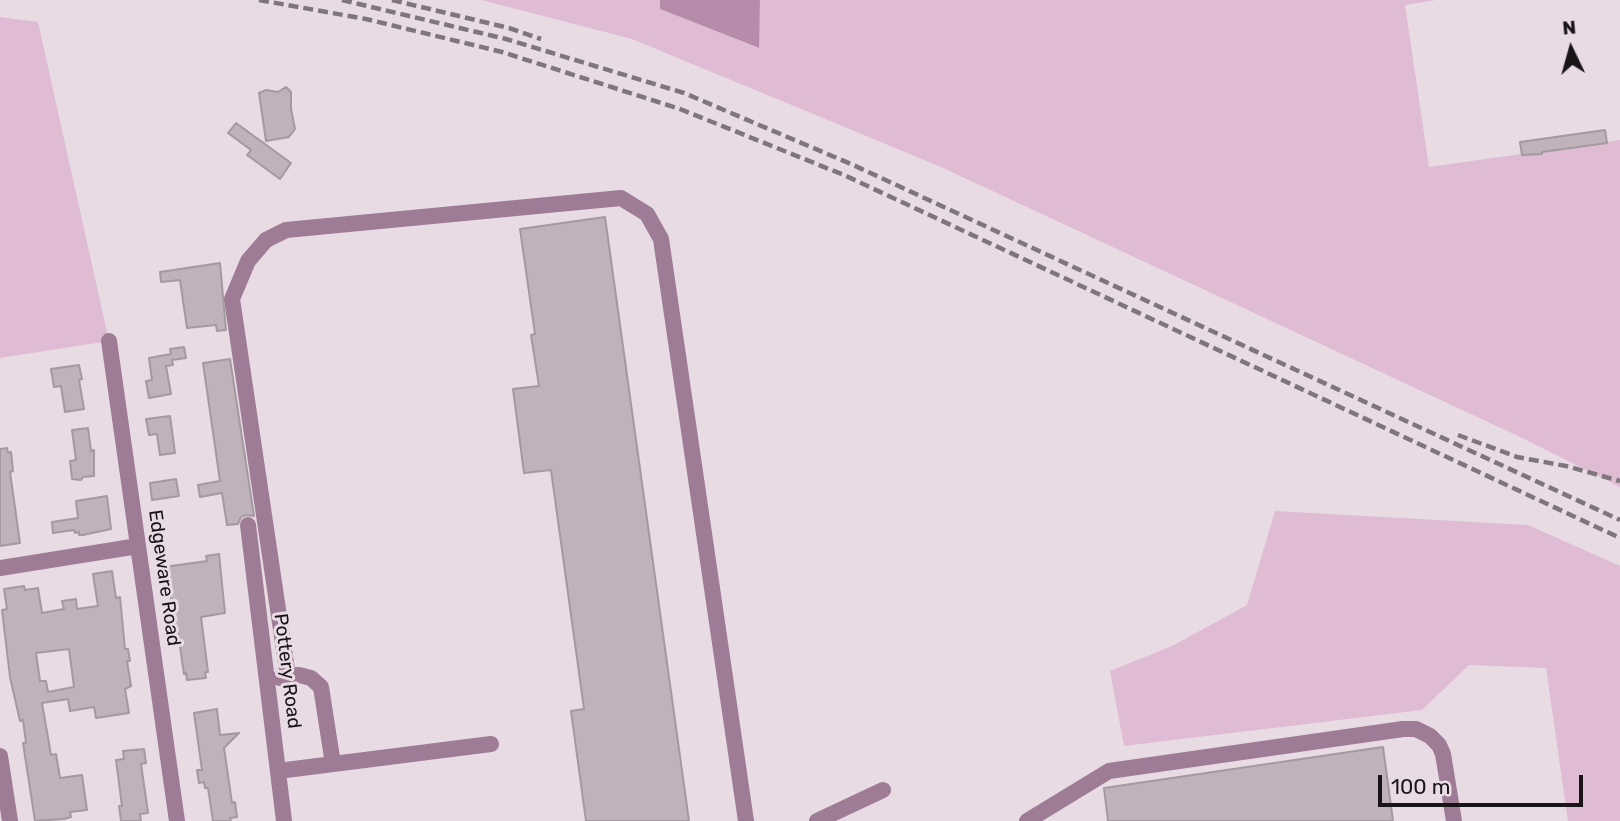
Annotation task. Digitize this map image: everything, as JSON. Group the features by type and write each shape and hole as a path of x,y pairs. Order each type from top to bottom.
{"street":[{"path":"288,677 232,299 248,261 266,240 286,230 621,198 647,214 662,239 746,821"},
{"name":"Edgeware Road","path":"109,341 177,821"},
{"name":"Pottery Road","path":"248,525 284,821"},
{"path":"0,568 138,546"},
{"path":"267,680 299,675 311,678 321,687 333,764"},
{"path":"1027,821 1109,771 1403,729 1423,733 1439,745 1443,754 1454,821"},
{"path":"278,771 491,744"},
{"path":"0,756 10,821"},
{"path":"817,821 883,790"}],"shaded area":[{"path":"481,0 660,0 660,9 758,48 760,0 1436,0 1405,5 1429,167 1620,140 1620,487 1518,436 941,167 632,39"},
{"path":"660,0 760,0 759,48 660,9"},
{"path":"0,17 38,22 109,341 0,358"},
{"path":"1275,511 1528,525 1620,566 1620,821 1568,821 1546,668 1469,665 1422,710 1124,746 1110,671 1172,646 1247,605"}],"building":[{"path":"286,87 291,92 295,129 289,137 266,141 259,93 266,90 278,92"},
{"path":"236,123 291,163 280,179 247,155 251,150 228,133"},
{"path":"1605,130 1607,143 1522,155 1520,142"},
{"path":"605,217 689,821 586,821 571,711 584,709 551,470 524,473 513,389 539,386 531,335 535,334 520,229"},
{"path":"220,263 226,330 217,331 216,325 187,328 180,280 161,282 160,272"},
{"path":"184,347 186,358 172,360 173,365 166,366 171,394 149,398 146,381 152,380 149,358 171,354 170,349"},
{"path":"230,359 254,516 246,515 241,517 238,524 227,525 222,493 200,497 198,485 220,481 203,363"},
{"path":"79,365 84,409 65,412 61,386 54,387 51,369"},
{"path":"170,416 175,453 160,455 157,434 149,435 146,419"},
{"path":"88,428 91,451 94,450 94,476 83,477 81,480 72,479 70,461 76,460 72,430"},
{"path":"7,448 8,453 11,452 13,471 10,472 20,543 0,546 0,449"},
{"path":"176,479 179,496 152,500 150,483"},
{"path":"107,496 111,529 83,535 75,533 74,530 53,533 52,522 78,518 76,501"},
{"path":"219,554 225,613 201,617 208,672 205,672 206,678 187,680 178,633 174,633 168,568 207,561 206,556"},
{"path":"112,571 116,598 120,597 125,649 128,649 130,661 127,661 131,686 125,689 129,713 96,718 94,707 70,711 68,699 42,703 51,755 56,754 60,778 82,775 87,810 70,812 71,817 64,819 35,821 23,743 26,743 23,720 20,721 10,677 2,610 7,609 4,589 24,586 25,590 38,588 42,613 64,609 62,601 76,599 77,609 98,606 93,574","holes":["69,649 74,687 48,692 46,681 40,681 36,653"]},
{"path":"217,709 220,735 239,733 224,748 232,803 235,802 237,817 230,818 231,821 213,821 208,788 205,788 204,782 199,783 197,770 202,770 194,713"},
{"path":"1383,747 1393,821 1108,821 1104,788"},
{"path":"144,749 146,763 141,764 148,813 140,814 141,821 121,821 119,806 122,806 116,760 124,759 123,751"}],"railway":[{"path":"259,0 366,19 502,52 680,109 844,175 1620,538"},
{"path":"342,0 506,39 684,93 851,164 1620,520"},
{"path":"392,0 509,28 541,39"},
{"path":"1458,435 1517,457 1566,466 1620,481"}]}
